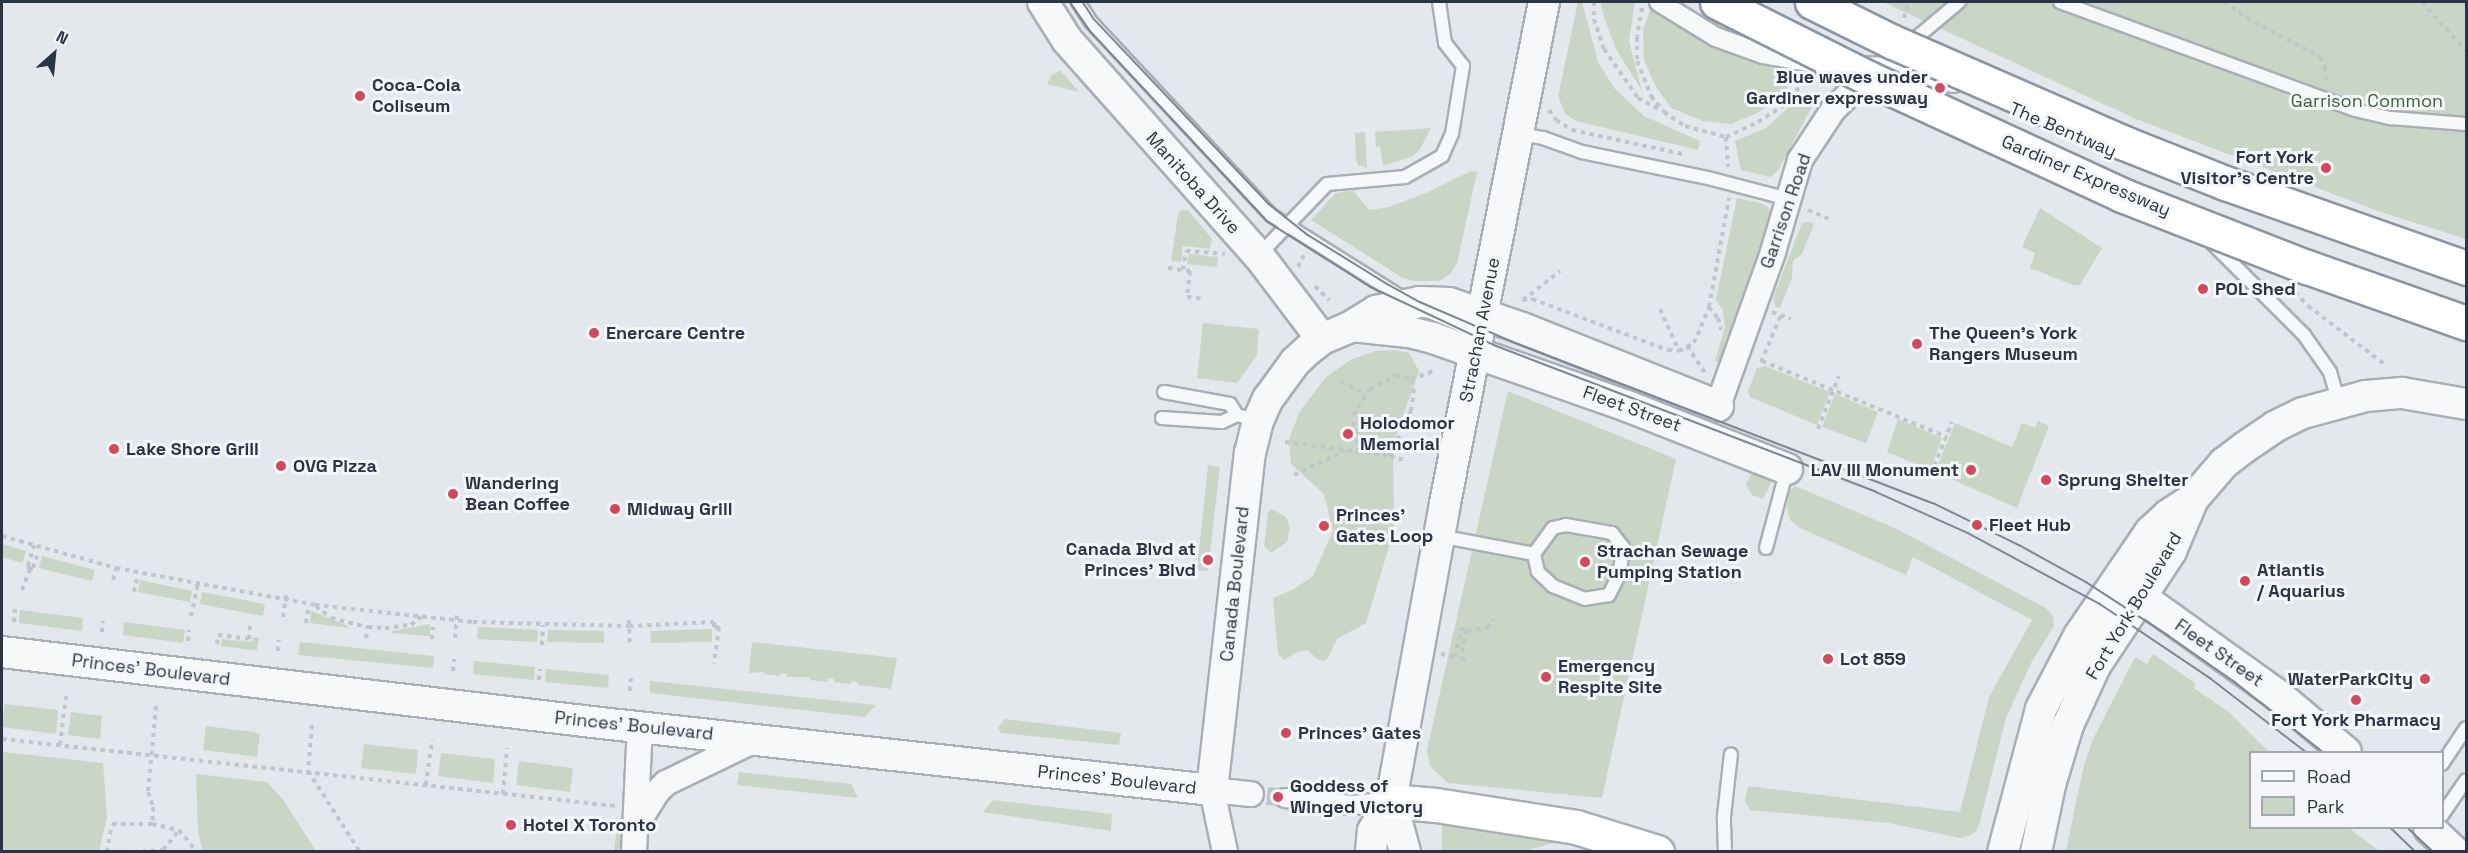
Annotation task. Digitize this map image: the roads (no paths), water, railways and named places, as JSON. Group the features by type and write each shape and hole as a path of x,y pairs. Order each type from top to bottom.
{"highway":[{"name":"Gardiner Expressway","path":"1717,2 1868,78 2122,195 2307,267 2466,323"},
{"path":"1812,2 1915,51 2124,143 2224,183 2466,268"},
{"path":"1391,801 1436,805 1576,827 1657,852"}],"street":[{"name":"Manitoba Drive","path":"1043,2 1066,40 1259,256 1322,339"},
{"name":"Strachan Avenue","path":"1371,852 1373,831 1391,801 1439,536 1544,2"},
{"name":"The Bentway","path":"1659,2 1716,37 1763,54 1826,66 1882,66 1943,79 2204,190 2254,199 2466,276"},
{"name":"Garrison Road","path":"1718,406 1773,252 1800,160 1833,110 1855,89"},
{"path":"1322,339 1352,326 1376,311 1412,303 1449,303 1479,334"},
{"path":"1352,326 1409,332 1479,334"},
{"name":"Fleet Street","path":"1479,334 1512,366 1627,406 1787,469"},
{"name":"Fleet Street","path":"1479,334 1718,406"},
{"name":"Canada Boulevard","path":"1225,852 1212,790 1250,453 1248,418 1268,399 1295,362 1322,339"},
{"name":"Fort York Boulevard","path":"2003,852 2041,709 2074,643 2150,532 2168,515 2193,499 2224,463 2264,434 2303,413 2366,396 2402,393 2466,404"},
{"name":"Fort York Boulevard","path":"2036,852 2050,785 2068,725 2095,666 2171,551 2193,499"},
{"name":"Fleet Street","path":"2117,580 2279,696 2344,751"},
{"name":"Princes' Boulevard","path":"2,652 640,728 1259,795"},
{"path":"634,852 640,728"},
{"path":"637,824 656,793 666,783 755,740"},
{"path":"1285,798 1353,805 1391,801"},
{"name":"Strachan Avenue","path":"1391,801 1405,852"},
{"path":"2437,829 2455,852"}],"lane":[{"path":"1078,2 1091,22 1245,189 1286,226 1412,303"},
{"path":"1259,256 1328,184 1405,177 1442,156 1452,134 1463,66 1445,43 1439,2"},
{"name":"Garrison Road","path":"1855,89 1959,2"},
{"path":"2060,2 2355,110 2391,118 2466,124"},
{"path":"1855,89 2202,234 2304,335 2330,372 2339,403"},
{"path":"1518,134 1543,138 1581,152 1731,184 1788,199"},
{"path":"1164,392 1230,404 1248,418"},
{"path":"1162,418 1222,422 1248,418"},
{"path":"1766,548 1787,469"},
{"path":"1566,525 1612,533 1623,547 1620,573 1609,596 1585,599 1553,586 1538,572 1534,554 1553,528 1566,525"},
{"path":"1439,536 1534,554"},
{"path":"2444,761 2466,728"},
{"path":"1725,852 1724,816 1731,754"},
{"path":"2444,811 2466,780"}],"tunnel":[{"path":"1267,796 1285,798"}],"tram line":[{"path":"1070,2 1092,33 1268,222 1371,287 1494,345 1876,492 1968,533 2100,604 2210,678 2305,751"},
{"path":"1083,2 1094,19 1269,204 1308,235 1389,285 1420,302 1518,344 1933,503 2019,545 2086,582 2169,636 2235,682 2322,751"},
{"path":"2392,829 2416,852"},
{"path":"2409,829 2434,852"}],"place":[{"name":"Blue waves under Gardiner expressway","path":"1940,88"},
{"name":"Coca-Cola Coliseum","path":"360,96"},
{"name":"Fort York Visitor's Centre","path":"2326,168"},
{"name":"POL Shed","path":"2203,289"},
{"name":"Enercare Centre","path":"594,333"},
{"name":"The Queen's York Rangers Museum","path":"1917,344"},
{"name":"Holodomor Memorial","path":"1348,434"},
{"name":"Lake Shore Grill","path":"114,449"},
{"name":"OVG Pizza","path":"281,466"},
{"name":"LAV III Monument","path":"1971,470"},
{"name":"Sprung Shelter","path":"2046,480"},
{"name":"Wandering Bean Coffee","path":"453,494"},
{"name":"Midway Grill","path":"615,509"},
{"name":"Fleet Hub","path":"1977,525"},
{"name":"Princes' Gates Loop","path":"1324,526"},
{"name":"Canada Blvd at Princes' Blvd","path":"1208,560"},
{"name":"Strachan Sewage Pumping Station","path":"1585,562"},
{"name":"Atlantis / Aquarius","path":"2245,581"},
{"name":"Lot 859","path":"1828,659"},
{"name":"Emergency Respite Site","path":"1546,677"},
{"name":"WaterParkCity","path":"2425,679"},
{"name":"Fort York Pharmacy","path":"2356,700"},
{"name":"Princes' Gates","path":"1286,733"},
{"name":"Goddess of Winged Victory","path":"1278,797"},
{"name":"Hotel X Toronto","path":"511,825"}],"park label":[{"name":"Garrison Common","path":"2367,101"}]}
